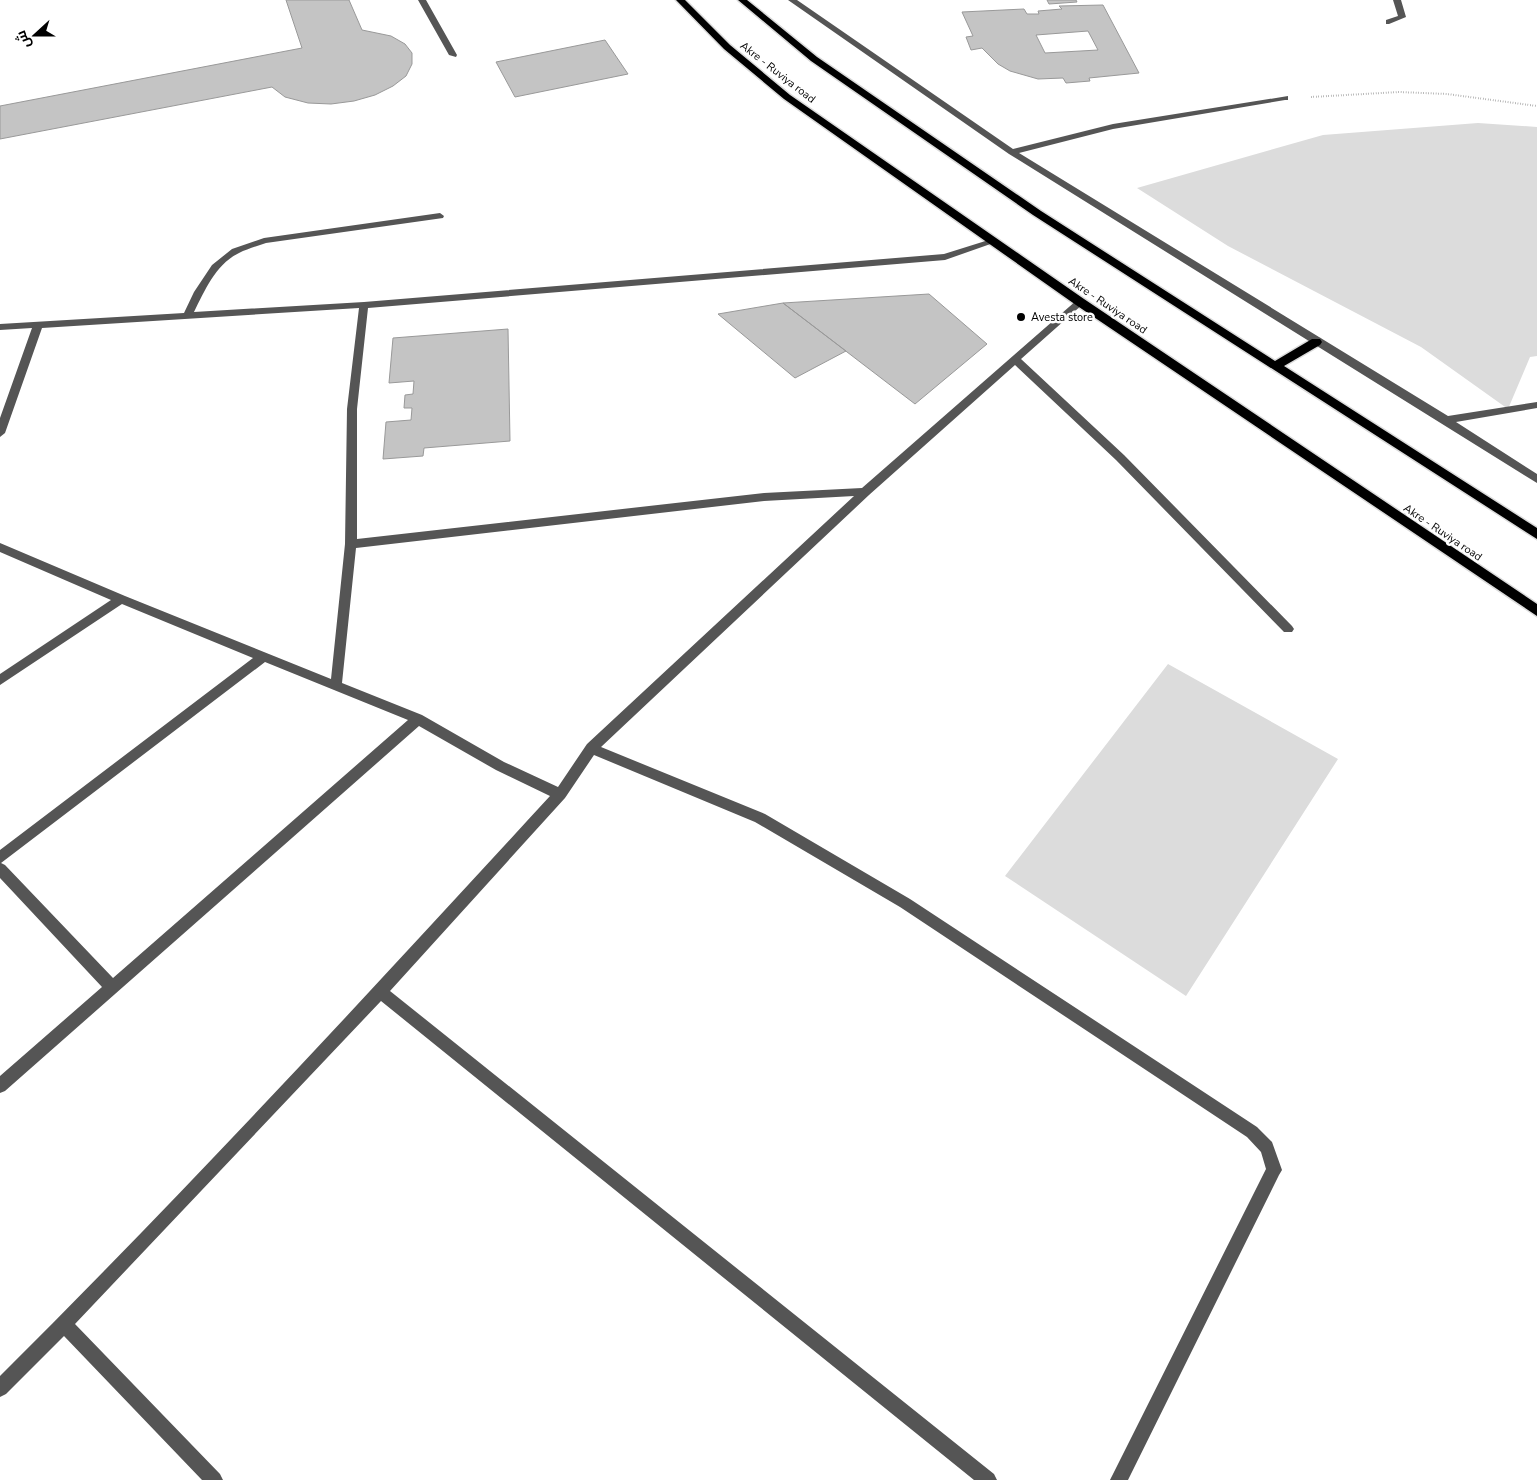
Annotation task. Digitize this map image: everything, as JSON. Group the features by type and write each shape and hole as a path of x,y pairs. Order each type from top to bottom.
{"highway":[{"name":"Akre - Ruviya road","path":"680,0 727,47 787,97 1080,302 1537,611"},
{"path":"742,0 814,59 1037,213 1537,534"},
{"path":"1276,366 1316,342"}],"street":[{"path":"422,0 453,54"},
{"path":"792,0 1012,152 1316,342 1446,420 1537,479"},
{"path":"1389,22 1402,17 1397,0"},
{"path":"1012,152 1039,143 1099,130 1285,98"},
{"path":"188,316 199,292 215,268 235,251 264,241 440,216"},
{"path":"0,327 364,305 946,257 995,241"},
{"path":"0,1388 64,1324 380,992 560,794 591,748 865,492 1080,302"},
{"path":"336,685 351,544 352,409 364,305"},
{"path":"0,433 38,324"},
{"path":"1015,359 1144,481 1288,629"},
{"path":"1446,420 1537,405"},
{"path":"351,544 764,497 865,492"},
{"path":"0,547 121,599 418,719 500,766 560,794"},
{"path":"0,680 121,599"},
{"path":"0,858 264,656"},
{"path":"0,1086 418,719"},
{"path":"591,748 760,818 905,903 1252,1132 1267,1147 1274,1170 1119,1480"},
{"path":"0,869 112,987"},
{"path":"380,992 988,1480"},
{"path":"64,1324 214,1480"}],"path":[{"path":"1285,98 1399,92 1437,94 1537,106"}],"shaded area":[{"path":"1478,123 1537,127 1537,356 1530,357 1508,409 1421,347 1228,246 1137,188 1323,135"},
{"path":"1168,664 1338,759 1186,996 1005,876"}],"building":[{"path":"286,0 349,0 362,30 391,36 405,44 412,53 412,64 406,76 393,86 375,95 354,101 331,104 308,103 285,97 272,87 0,139 0,106 302,48"},
{"path":"1047,0 1076,0 1077,2 1049,4"},
{"path":"1103,5 1139,73 1089,78 1090,81 1066,83 1063,78 1038,79 1010,71 998,64 982,48 971,50 966,37 973,36 962,12 1024,9 1027,14 1039,14 1038,11 1062,9 1059,6","holes":["1088,31 1098,50 1045,53 1036,35"]},
{"path":"605,40 628,74 515,97 496,62"},
{"path":"929,294 987,344 915,404 783,303"},
{"path":"783,303 846,351 795,378 718,314"},
{"path":"508,329 510,441 424,448 423,456 383,459 386,422 411,420 412,408 404,408 405,395 413,394 414,381 389,383 393,338"}],"place":[{"name":"Avesta store","path":"1021,317"}]}
